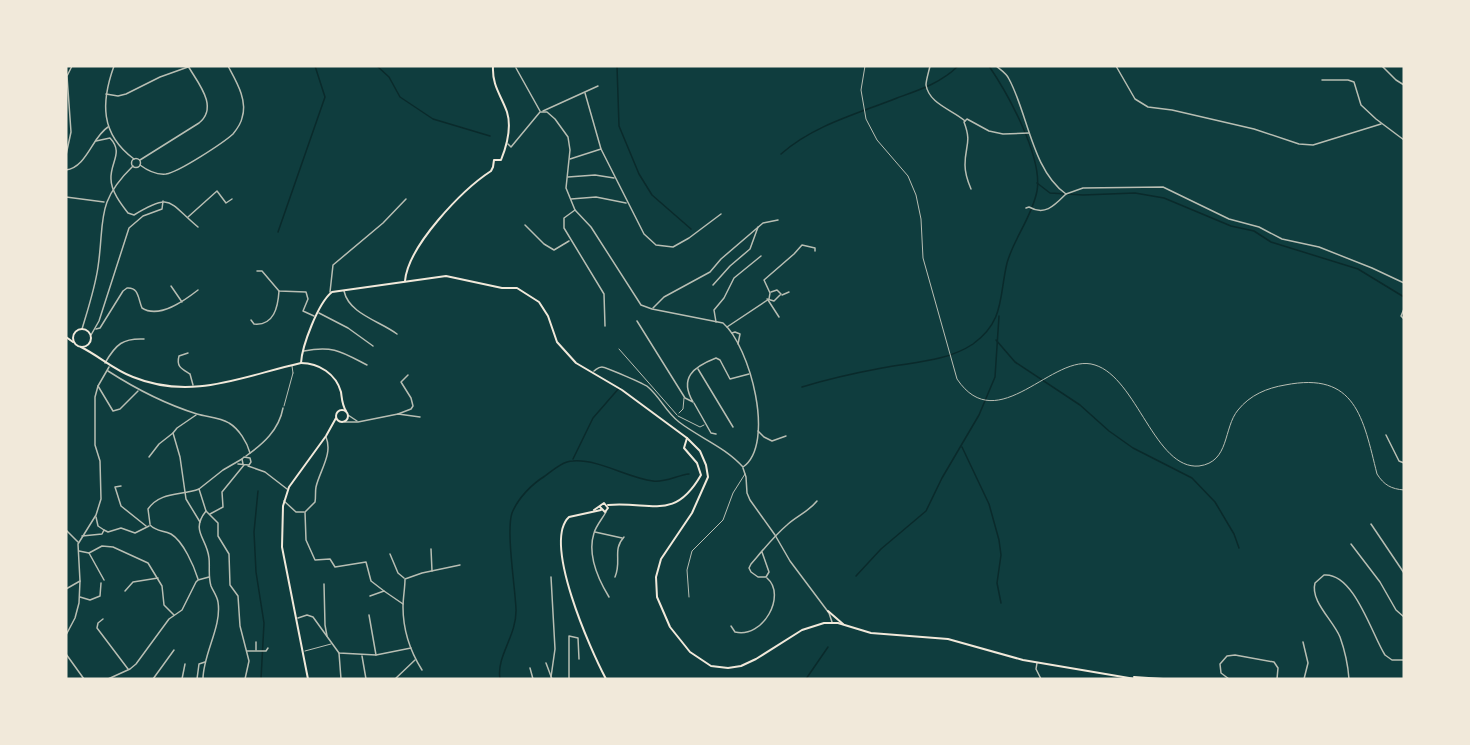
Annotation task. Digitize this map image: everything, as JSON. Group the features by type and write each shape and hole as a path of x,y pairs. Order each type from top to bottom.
{"main road":[{"path":"405,281 408,266 429,231 447,210 491,171 494,160 501,160 507,144 508,116 495,88 493,66"},
{"path":"301,363 303,351 316,317 330,293 446,276 502,288 517,288 539,302 548,316 557,342 576,363 627,394 687,438 700,451 708,477 692,513 661,559 656,577 657,597 670,627 690,652 711,666 728,668 741,666 802,630 824,623 832,623 871,633 948,639 1037,663 1135,679"},
{"path":"66,336 82,329 87,331 91,335 90,350 96,357"},
{"path":"75,333 73,338 75,343"},
{"path":"66,336 110,366 134,378 158,385 193,387 223,384 292,365 311,364 333,377 348,415 343,422 331,428"},
{"path":"81,347 90,343"},
{"path":"303,351 305,358 311,364"},
{"path":"308,679 282,547 284,501 288,489 331,428 341,398"},
{"path":"338,411 346,411"},
{"path":"336,418 343,422"},
{"path":"606,679 584,632 567,584 561,536 563,525 569,517 607,509 615,504 664,507 680,501 688,494 701,475 697,463 684,448 687,438"},
{"path":"600,509 602,504 607,509"},
{"path":"828,611 845,626"},
{"path":"1113,676 1163,679"}],"street":[{"path":"66,155 72,126 67,76 72,66"},
{"path":"105,94 118,96 126,94 188,66 207,101 208,110 199,123 140,160 134,159 119,143 109,127 105,112 105,94 114,66"},
{"path":"122,66 128,66"},
{"path":"140,165 157,173 171,173 233,134 240,123 244,107 240,91 228,66"},
{"path":"865,66 861,90 866,118 877,140 908,176 916,195 926,269 957,379 969,393 981,399 998,400 1032,387 1077,363 1092,363 1108,372 1117,381 1142,412 1169,452 1184,463 1200,466 1217,457 1224,448 1231,421 1237,411 1252,396 1297,382 1322,382 1347,396 1362,417 1377,474 1381,480 1393,489 1404,490"},
{"path":"930,66 926,84 931,96 965,121 969,137 965,165 971,189"},
{"path":"996,66 1009,77 1039,156 1056,186 1066,194"},
{"path":"1116,66 1135,99 1148,107 1172,110 1254,129 1299,144 1313,145 1381,123"},
{"path":"1382,66 1404,85"},
{"path":"516,68 542,111 555,119 568,137 569,159 566,188 570,199 575,210 591,227 640,305 723,323 738,344 756,399 758,431 753,458 743,468"},
{"path":"1322,80 1354,82 1361,105 1404,140"},
{"path":"507,144 511,147 542,111 598,86"},
{"path":"585,93 602,150 615,178 644,234 656,245 673,247 721,214"},
{"path":"1374,117 1376,112"},
{"path":"965,121 967,119 989,131 1003,134 1030,133"},
{"path":"66,170 78,164 102,132 109,127"},
{"path":"96,141 110,138 115,145 117,157 111,176 113,189 126,211 131,215 151,204 163,201 173,205 198,227"},
{"path":"569,159 602,150"},
{"path":"82,329 98,268 101,221 105,202 133,166 134,159"},
{"path":"140,160 140,165"},
{"path":"133,166 137,168 140,165"},
{"path":"567,177 595,175 615,178"},
{"path":"1026,208 1043,211 1056,204 1066,194 1083,188 1163,187 1229,219 1259,227 1282,239 1319,247 1404,283"},
{"path":"188,218 217,191 226,202 232,199"},
{"path":"66,197 105,202"},
{"path":"570,199 596,198 628,203"},
{"path":"330,293 333,265 383,223 406,199"},
{"path":"91,335 129,228 143,216 162,209 163,201"},
{"path":"575,210 564,218 564,228 604,294 605,326"},
{"path":"652,309 664,297 710,273 721,259 758,226 766,221 778,220"},
{"path":"525,225 544,244 554,250 570,240"},
{"path":"713,285 750,249 758,226"},
{"path":"727,327 767,299 770,292 764,280 802,245 815,248 814,251"},
{"path":"716,322 714,310 724,298 734,278 761,256"},
{"path":"66,257 66,273"},
{"path":"257,271 262,271 279,291 306,292 308,299 303,311 316,317"},
{"path":"171,286 182,302"},
{"path":"95,329 100,328 127,288 137,292 141,306 145,310 162,310 182,302 198,290"},
{"path":"344,290 349,304 397,334"},
{"path":"770,292 777,290 782,294"},
{"path":"251,320 254,324 260,324 270,319 276,310 279,291"},
{"path":"767,299 774,301 782,294 789,292"},
{"path":"767,299 779,317"},
{"path":"1404,309 1401,316 1404,319"},
{"path":"319,312 348,328 373,346"},
{"path":"637,321 684,396 693,402"},
{"path":"732,334 735,332 740,334 738,344"},
{"path":"105,363 115,348 123,342 133,338 144,339"},
{"path":"303,351 311,348 334,349 367,366"},
{"path":"620,349 677,415 700,427 706,424"},
{"path":"188,353 179,356 178,363 190,374 193,387"},
{"path":"716,434 711,433 693,402 686,387 688,377 698,368 716,358 720,360 730,379 749,374"},
{"path":"148,526 147,508 151,504 169,495 199,489 264,442 278,424 288,398 293,373 292,365"},
{"path":"66,635 76,615 79,597 79,543 95,516 102,495 99,456 95,445 95,397 98,386 110,366"},
{"path":"592,374 598,368 603,367 645,384 676,420 720,447 743,468 746,474 748,497 790,561 828,611 832,623"},
{"path":"698,368 733,428"},
{"path":"108,370 138,390 159,400 230,424 243,438 250,453"},
{"path":"343,422 398,414 411,409 413,406 411,398 401,382 408,375"},
{"path":"98,386 113,411 120,409 138,390"},
{"path":"677,415 683,409 684,396"},
{"path":"149,457 159,444 197,414"},
{"path":"398,414 420,417"},
{"path":"348,415 361,421"},
{"path":"758,431 772,441 786,436"},
{"path":"173,433 180,458 184,493 200,522"},
{"path":"1386,435 1399,461 1404,463"},
{"path":"284,501 296,512 305,512 315,502 316,486 326,466 328,443 326,436"},
{"path":"248,466 256,449"},
{"path":"246,456 258,469"},
{"path":"209,514 223,507 222,492 243,464 242,459"},
{"path":"234,465 243,464 258,469 288,489"},
{"path":"689,597 687,570 692,551 723,520 733,493 746,474"},
{"path":"121,486 115,487 121,506 148,526 174,537 190,560 198,580"},
{"path":"199,489 206,511 218,524 218,536 229,554 230,582 238,594 240,622 249,667 245,679"},
{"path":"731,626 735,632 745,633 758,627 768,616 772,607 774,585 766,577 752,574 749,568 789,522 808,510 817,501"},
{"path":"607,509 594,532 593,561 600,582 609,597"},
{"path":"203,679 204,662 212,640 219,605 209,577 209,558 199,531 200,522 206,511"},
{"path":"305,512 306,540 314,558 330,559 335,567 366,562 371,581 402,604"},
{"path":"95,516 98,526 104,530 116,531 121,528 135,533 148,526"},
{"path":"1371,524 1404,573"},
{"path":"66,530 79,543"},
{"path":"82,536 102,534 104,530"},
{"path":"594,532 623,538 616,551 619,566 615,577"},
{"path":"1351,544 1374,573 1396,610 1404,617"},
{"path":"78,550 89,553 102,546 119,548 148,563 163,590 164,605 174,615"},
{"path":"431,549 432,571"},
{"path":"762,552 769,572 766,577"},
{"path":"79,597 90,600 100,596 103,582 89,553"},
{"path":"390,554 398,573 405,579"},
{"path":"405,579 460,565"},
{"path":"1349,679 1346,655 1340,638 1314,594 1315,583 1324,575 1335,576 1351,591 1386,655 1392,660 1404,660"},
{"path":"108,679 136,664 169,619 183,607 198,580 209,577"},
{"path":"551,577 555,649 552,678"},
{"path":"125,591 133,582 158,578"},
{"path":"405,579 402,604 404,622 411,648 422,670"},
{"path":"66,589 80,581"},
{"path":"324,584 327,636"},
{"path":"370,596 384,591"},
{"path":"297,618 307,615 313,618 327,636 339,653 341,679"},
{"path":"369,615 376,655"},
{"path":"103,619 98,622 97,628 128,670"},
{"path":"569,679 569,636 578,638 579,659"},
{"path":"256,642 256,651"},
{"path":"1304,642 1308,663 1304,679"},
{"path":"304,651 332,644"},
{"path":"246,651 266,651 268,648"},
{"path":"339,653 362,656 411,648"},
{"path":"153,679 174,650"},
{"path":"66,654 84,679"},
{"path":"1229,679 1221,673 1220,664 1224,658 1235,655 1274,662 1278,668 1277,679"},
{"path":"362,656 366,679"},
{"path":"395,679 416,660"},
{"path":"197,679 198,667 204,662"},
{"path":"546,663 552,678"},
{"path":"1037,663 1036,669 1041,679"},
{"path":"182,679 184,664"},
{"path":"530,668 532,679"}],"waterway":[{"path":"278,232 325,97 315,66"},
{"path":"377,66 389,77 400,97 433,119 490,136"},
{"path":"617,66 619,126 639,174 652,195 691,229"},
{"path":"781,154 807,135 851,115 929,85 958,66"},
{"path":"802,387 852,374 952,354 973,344 991,326 999,307 1010,254 1035,201 1037,177 1035,161 1022,126 989,66"},
{"path":"1037,183 1050,193 1083,195 1135,193 1164,198 1231,226 1254,231 1271,242 1358,269 1404,297"},
{"path":"856,576 881,549 926,511 942,478 979,415 995,377 999,316"},
{"path":"996,340 1015,362 1080,405 1109,431 1133,448 1192,478 1215,502 1234,534 1239,548"},
{"path":"573,459 593,418 620,387"},
{"path":"962,447 989,504 999,540 1001,555 997,583 1001,603"},
{"path":"500,679 501,662 513,628 516,609 510,521 515,507 526,492 535,483 569,461 593,463 653,481 689,474"},
{"path":"258,491 254,532 256,572 264,623 261,679"},
{"path":"806,679 828,647"}]}
